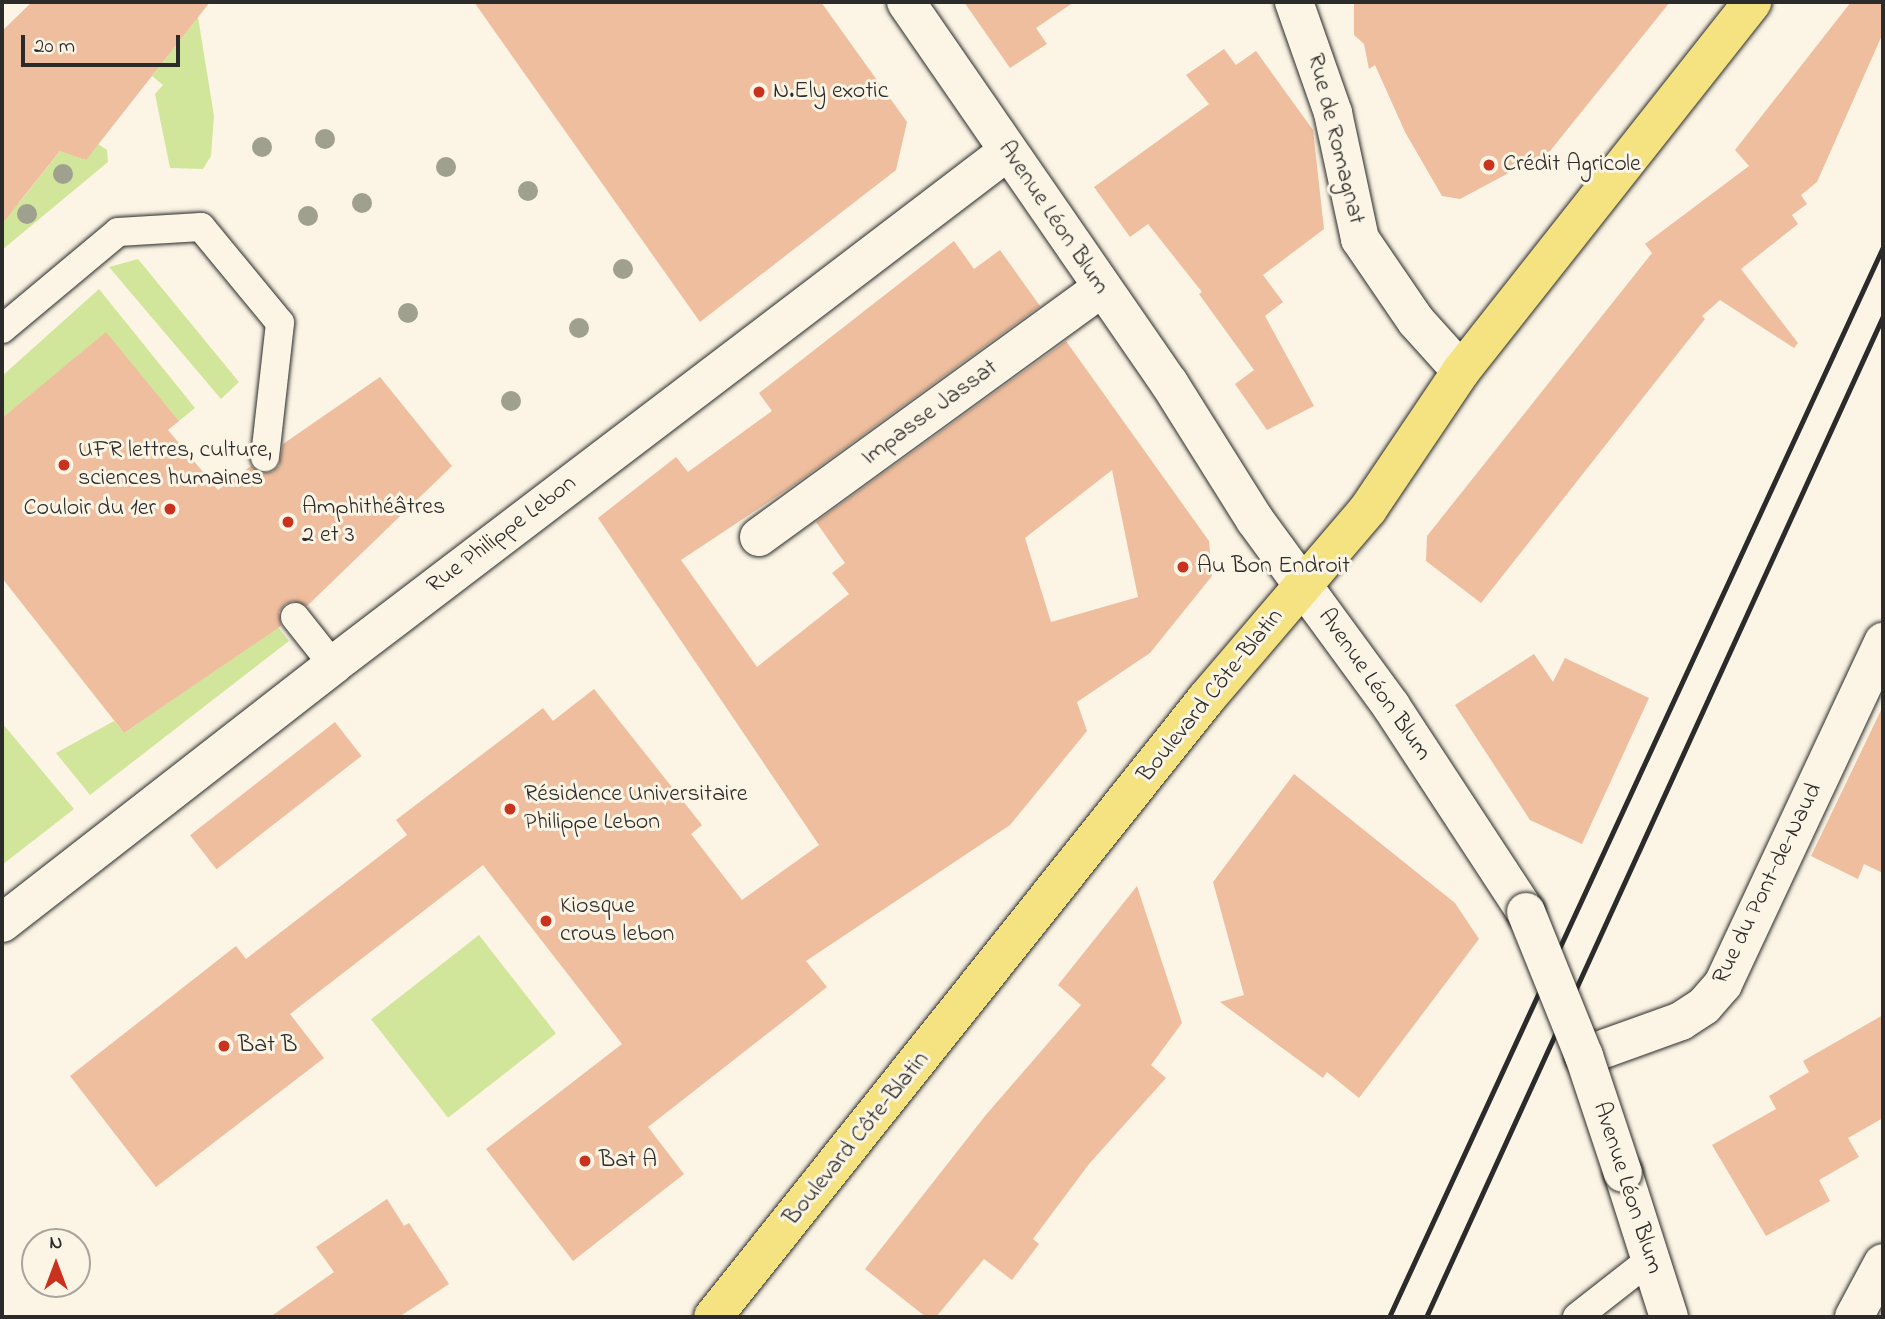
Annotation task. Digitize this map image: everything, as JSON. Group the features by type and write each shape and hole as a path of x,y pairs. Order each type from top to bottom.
{"main road":[{"name":"Boulevard Côte-Blatin","path":"713,1317 1303,585 1368,509 1461,371 1752,2"}],"street":[{"name":"Avenue Léon Blum","path":"906,2 1303,585 1391,706 1526,912 1584,1056 1669,1317"},
{"name":"Rue de Romagnat","path":"1294,2 1333,113 1360,239 1416,321 1461,371"},
{"name":"Rue Philippe Lebon","path":"2,923 332,665 1007,152"},
{"name":"Impasse Jassat","path":"759,537 1100,289"},
{"name":"Rue du Pont-de-Naud","path":"1584,1056 1681,1021 1704,1006 1723,984 1883,642"},
{"path":"1854,1317 1883,1263"}],"lane":[{"path":"2,329 118,232 201,228 280,323 265,457"},
{"path":"295,617 332,665"},
{"path":"1577,1317 1651,1259"}],"green space":[{"path":"198,17 214,116 211,156 203,169 170,168 155,94 163,85 152,76"},
{"path":"98,144 107,150 108,162 2,250 2,190 19,203 65,145 85,160"},
{"path":"138,259 239,382 221,399 109,267"},
{"path":"99,289 195,408 179,421 106,333 2,418 2,376"},
{"path":"278,627 289,641 90,795 56,753 114,721 124,733"},
{"path":"2,723 74,809 2,865"},
{"path":"479,935 556,1034 448,1118 371,1019"}],"building":[{"path":"32,2 210,2 86,160 60,151 2,224 2,31"},
{"path":"474,2 821,2 907,122 896,170 700,322"},
{"path":"964,2 1074,2 1036,28 1047,44 1010,68"},
{"path":"1354,2 1670,2 1550,151 1460,199 1442,196 1405,132 1375,65 1369,69 1364,44 1354,35"},
{"path":"1851,2 1883,2 1883,33 1817,182 1801,195 1807,204 1792,215 1798,224 1741,269 1798,343 1794,348 1720,300 1702,316 1705,319 1481,603 1426,561 1427,536 1652,253 1645,244 1749,166 1735,150"},
{"path":"1224,49 1236,65 1256,51 1313,130 1324,229 1263,275 1283,302 1265,316 1314,406 1267,430 1235,384 1254,370 1199,294 1202,292 1148,224 1130,237 1094,187 1209,104 1186,75"},
{"path":"954,241 974,269 1000,250 1040,306 791,487 681,560 757,667 849,594 832,573 845,563 816,522 1066,341 1209,541 1212,576 1150,653 1077,702 1087,731 1010,825 806,961 827,987 648,1127 684,1174 573,1261 486,1149 622,1044 483,865 290,1014 324,1058 156,1187 70,1076 236,946 246,959 407,835 396,820 543,708 553,721 594,689 702,825 691,834 742,900 819,845 598,518 676,457 688,472 772,411 759,393","holes":["1112,470 1138,597 1051,622 1025,538"]},
{"path":"106,332 179,421 168,430 218,490 251,466 262,473 272,472 279,466 283,444 380,377 452,466 307,606 293,601 285,604 279,612 281,626 124,733 2,578 2,418"},
{"path":"1534,654 1553,682 1565,658 1649,698 1582,844 1530,820 1455,705"},
{"path":"1883,706 1883,873 1864,864 1858,879 1811,856"},
{"path":"335,722 361,756 216,869 190,835"},
{"path":"1294,774 1455,903 1479,939 1359,1098 1327,1072 1323,1078 1220,1002 1244,995 1213,882"},
{"path":"1137,886 1182,1023 1151,1065 1166,1078 1089,1164 1033,1239 1039,1244 1012,1280 984,1259 936,1317 926,1317 865,1269 985,1116 1081,1005 1058,985"},
{"path":"1883,1015 1883,1118 1848,1138 1859,1157 1819,1180 1830,1201 1766,1236 1712,1145 1776,1109 1769,1096 1809,1072 1803,1061"},
{"path":"387,1199 404,1226 409,1223 449,1284 399,1317 270,1317 334,1272 316,1247"}],"railway":[{"path":"1389,1317 1883,247"},
{"path":"1426,1317 1883,316"}],"place":[{"name":"N.Ely exotic","path":"759,92"},
{"name":"Crédit Agricole","path":"1489,165"},
{"name":"UFR lettres, culture, sciences humaines","path":"64,465"},
{"name":"Couloir du 1er","path":"170,509"},
{"name":"Amphithéâtres 2 et 3","path":"288,522"},
{"name":"Au Bon Endroit","path":"1183,567"},
{"name":"Résidence Universitaire Philippe Lebon","path":"510,809"},
{"name":"Kiosque crous lebon","path":"546,921"},
{"name":"Bat B","path":"224,1046"},
{"name":"Bat A","path":"585,1161"}]}
